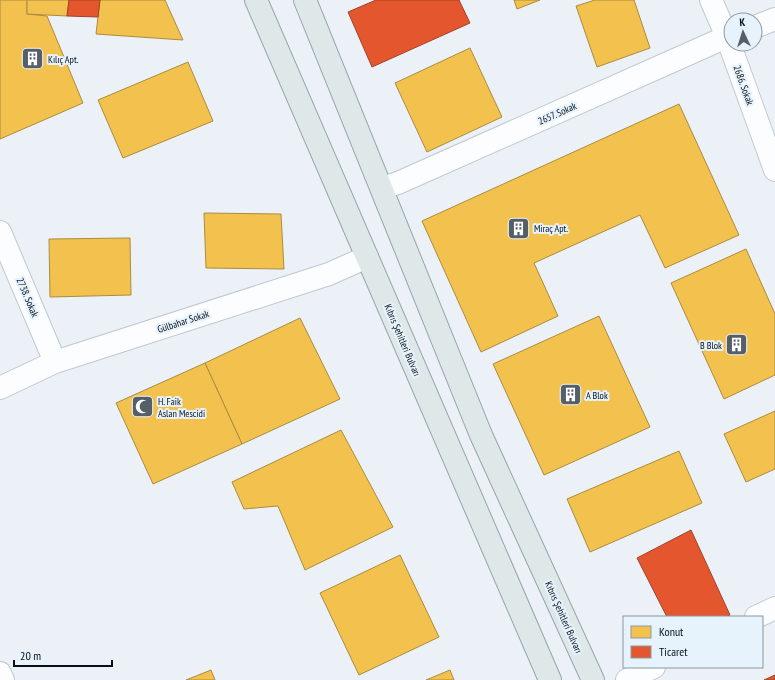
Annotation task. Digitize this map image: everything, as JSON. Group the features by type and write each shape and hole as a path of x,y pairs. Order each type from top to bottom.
{"main road":[{"name":"Kıbrıs Şehitleri Bulvarı","path":"256,0 550,680"},
{"name":"Kıbrıs Şehitleri Bulvarı","path":"305,0 481,435 593,680"}],"street":[{"name":"2686. Sokak","path":"711,0 723,24"},
{"path":"763,23 775,19"},
{"name":"2657. Sokak","path":"382,188 398,183 723,39"},
{"name":"2686. Sokak","path":"734,52 775,170"},
{"name":"2738. Sokak","path":"0,232 55,362"},
{"name":"Gülbahar Sokak","path":"0,388 55,362 329,274 367,256"},
{"path":"758,616 775,608"},
{"path":"627,680 652,668"},
{"path":"0,673 3,680"}],"building: Konut":[{"name":"Kılıç Apt.","path":"0,0 27,0 27,14 47,16 83,103 0,139"},
{"path":"27,0 69,0 67,16 27,14"},
{"path":"100,0 165,0 183,40 96,34"},
{"path":"514,0 540,0 517,9"},
{"path":"595,0 634,0 650,48 597,67 576,6"},
{"path":"470,48 502,117 427,152 395,83"},
{"path":"188,62 213,121 123,158 98,100"},
{"name":"Miraç Apt.","path":"679,104 739,235 665,268 640,215 534,263 558,316 481,352 422,221"},
{"path":"204,213 281,214 284,269 206,268"},
{"path":"130,238 131,295 50,297 49,239"},
{"name":"B Blok","path":"746,249 775,314 775,375 724,399 671,283"},
{"name":"A Blok","path":"599,316 650,427 544,475 493,364"},
{"path":"300,318 340,399 242,444 205,363"},
{"path":"205,363 242,444 153,484 116,403"},
{"path":"775,411 775,469 746,482 724,434"},
{"path":"341,430 393,527 305,570 278,506 244,509 232,482"},
{"path":"679,451 702,503 590,552 567,499"},
{"path":"400,555 439,637 359,675 320,593"},
{"path":"211,670 215,680 186,680"},
{"path":"450,670 454,680 426,680"}],"building: Ticaret":[{"path":"69,0 100,0 98,17 67,16"},
{"path":"376,0 459,0 470,23 372,67 348,12"},
{"path":"691,530 730,615 666,616 637,558"},
{"path":"775,675 775,680 764,680"}],"place":[{"name":"Kılıç Apt.","path":"33,59"},
{"name":"Miraç Apt.","path":"518,228"},
{"name":"B Blok","path":"737,345"},
{"name":"A Blok","path":"571,395"},
{"name":"H. Faik Aslan Mescidi","path":"142,407"}]}
